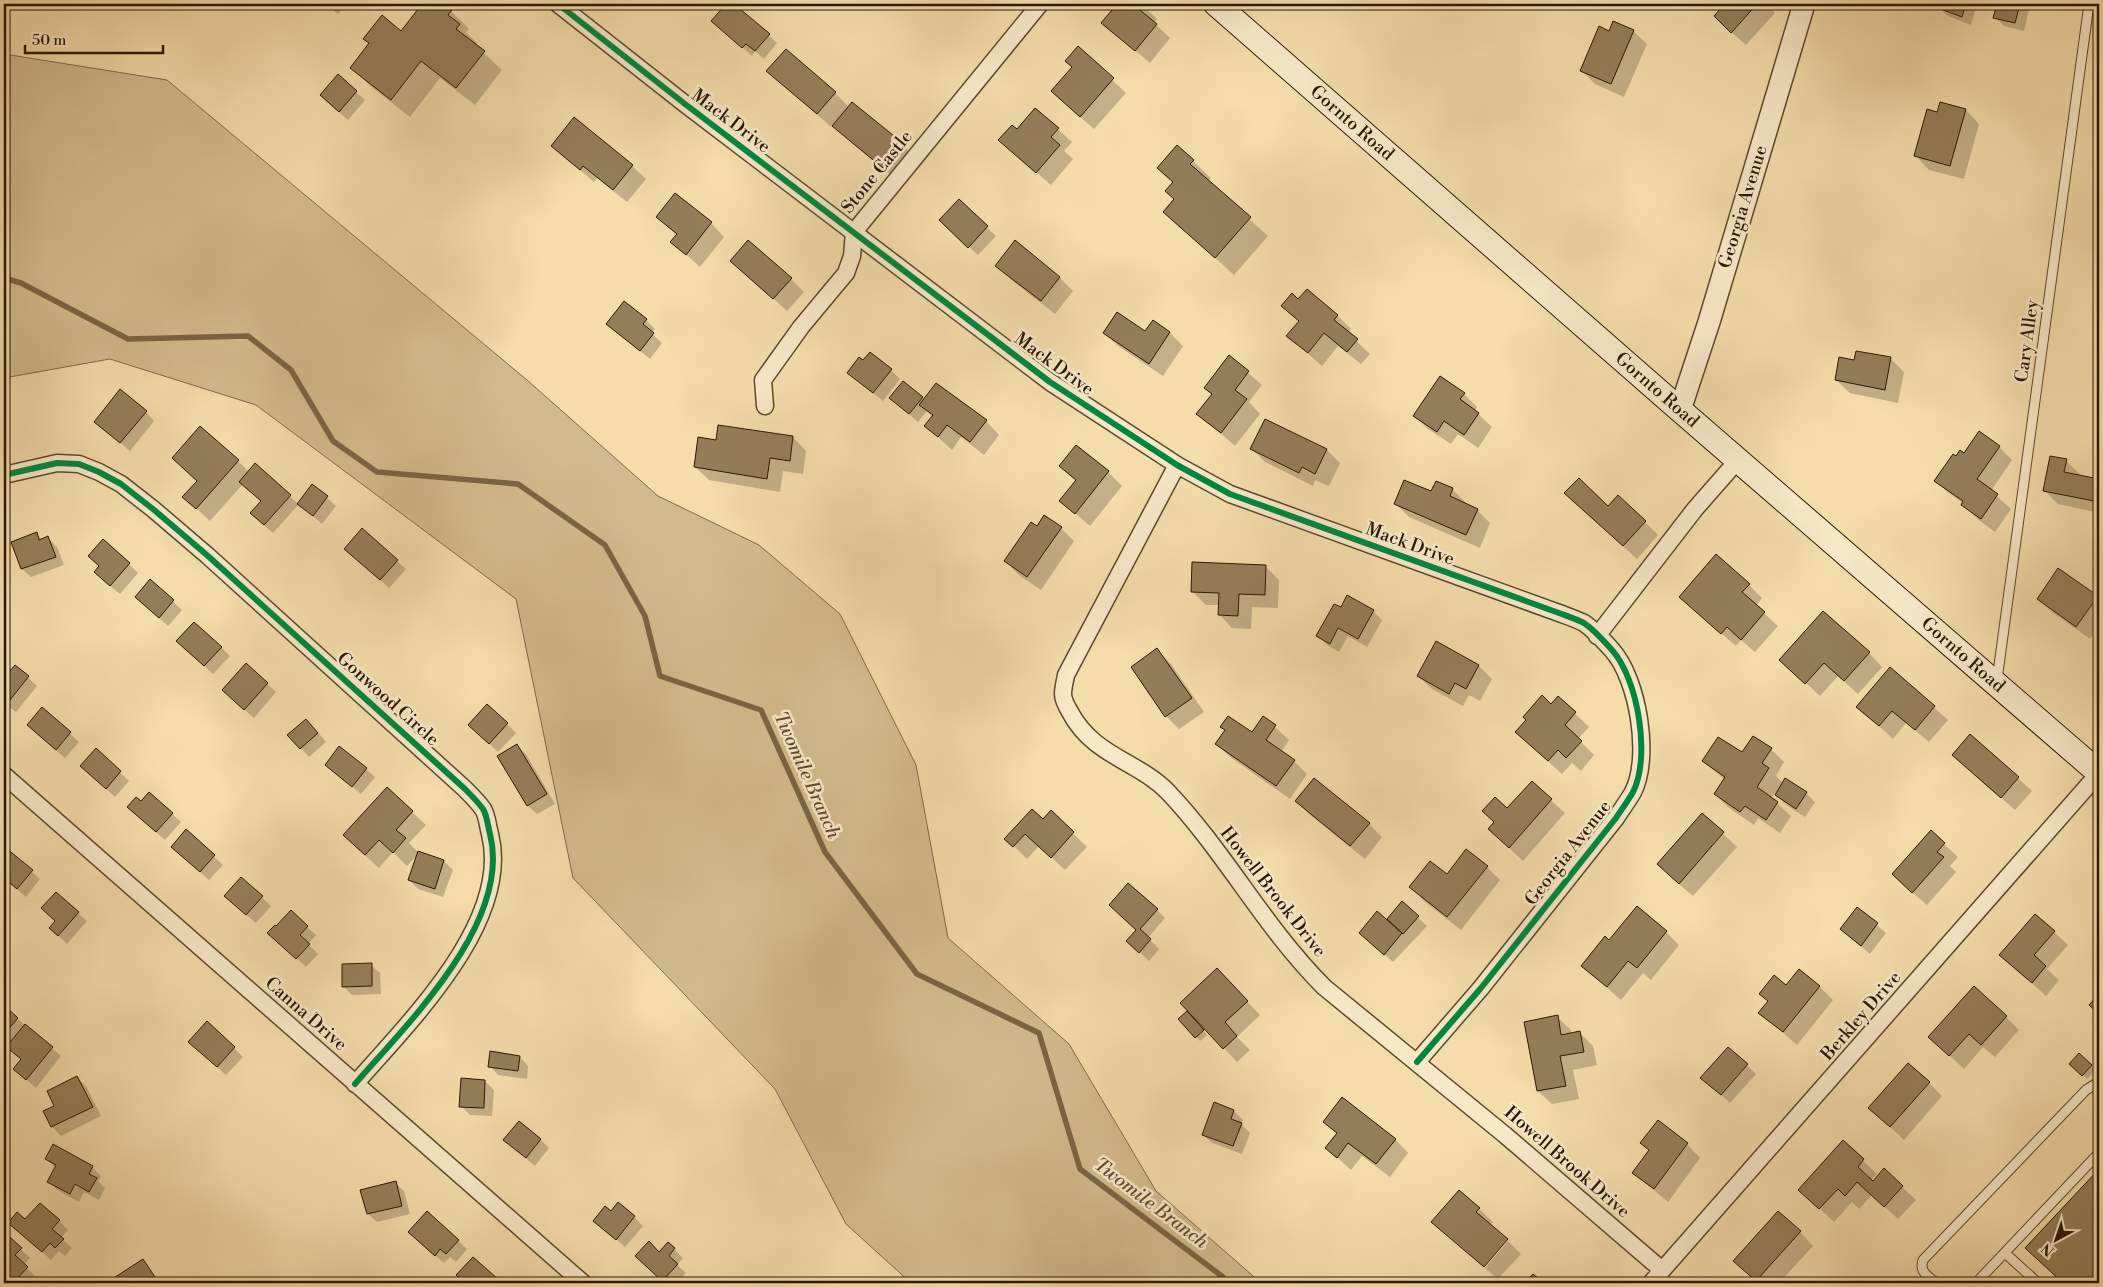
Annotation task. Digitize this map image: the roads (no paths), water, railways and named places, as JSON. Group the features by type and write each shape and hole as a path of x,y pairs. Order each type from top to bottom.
{"main road":[{"name":"Gornto Road","path":"1216,4 2099,773"}],"street":[{"name":"Mack Drive","path":"558,4 685,104 1050,382 1177,466 1230,494 1559,613 1585,624 1597,636"},
{"name":"Stone Castle","path":"765,406 763,380 802,327 846,273 852,256 854,232 1040,4"},
{"name":"Georgia Avenue","path":"1680,410 1709,322 1804,4"},
{"path":"1597,636 1695,509 1738,460"},
{"name":"Gonwood Circle","path":"4,475 57,463 78,464 99,472 120,484 153,509 208,556 465,789 484,810 492,843 493,878 472,936 445,976 355,1084"},
{"name":"Howell Brook Drive","path":"1177,466 1066,675 1063,694 1074,721 1096,744 1112,756 1152,779 1167,791 1209,842 1298,961 1324,987 1505,1135 1662,1270"},
{"name":"Georgia Avenue","path":"1417,1062 1481,988 1616,818 1633,792 1640,770 1641,739 1636,709 1627,675 1613,650 1597,636"},
{"name":"Berkley Drive","path":"1651,1283 2099,773"},
{"name":"Canna Drive","path":"4,775 583,1283"}],"lane":[{"name":"Cary Alley","path":"1996,684 2089,4"},
{"path":"1936,1283 1923,1272 1923,1260 2086,1090 2097,1083 2099,1084"},
{"path":"1976,1283 2099,1154"},
{"path":"2005,1253 2038,1283"}],"waterway":[{"name":"Twomile Branch","path":"4,278 21,283 128,339 248,336 291,370 333,441 377,472 518,484 605,545 645,616 660,676 761,710 825,852 917,974 1039,1033 1080,1169 1223,1277 1227,1283"}]}
